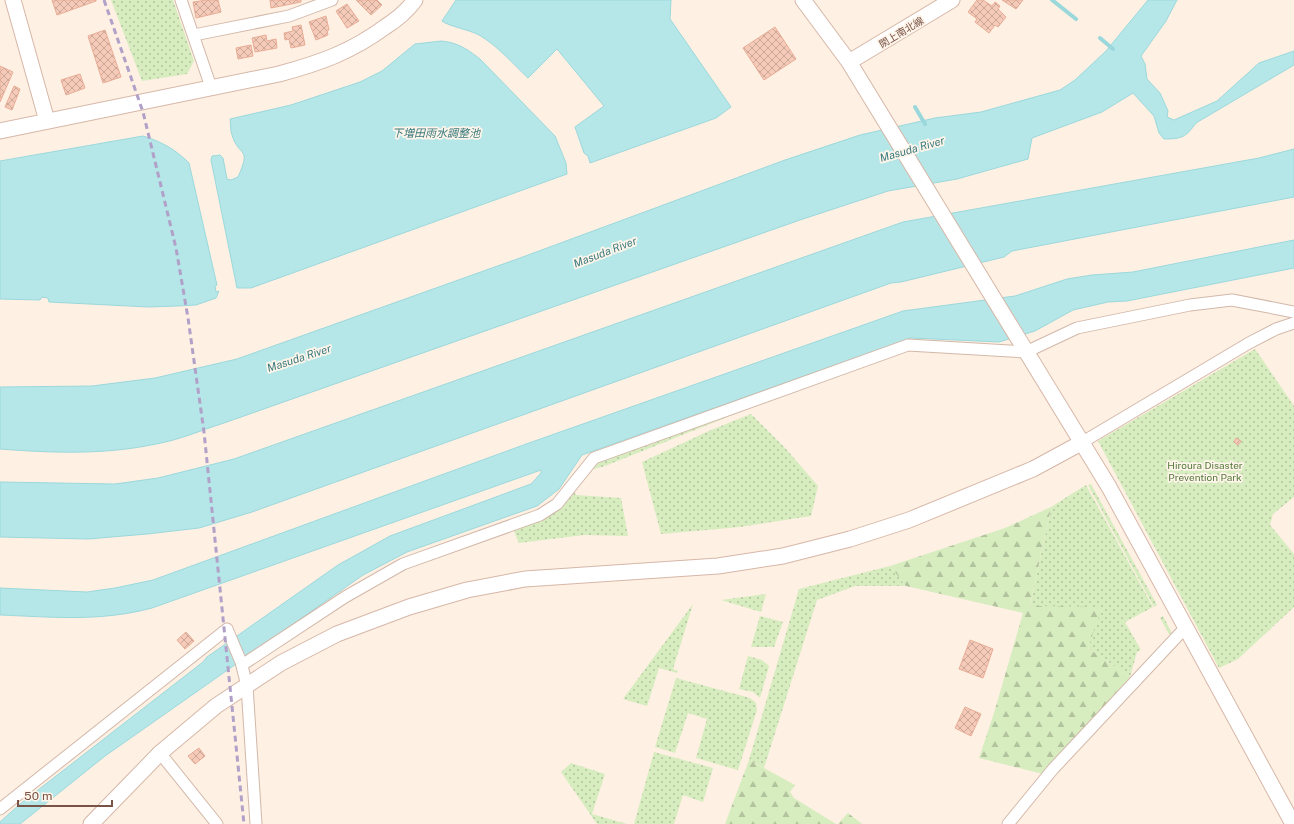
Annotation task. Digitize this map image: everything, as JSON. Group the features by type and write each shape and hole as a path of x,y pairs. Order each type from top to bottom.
{"street":[{"path":"13,0 47,121"},
{"path":"181,0 211,87"},
{"path":"194,35 289,16 332,0"},
{"path":"0,131 294,70 316,64 346,52 367,41 390,23 414,0"},
{"path":"803,0 849,62 875,107 1109,487 1293,824"},
{"name":"閖上南北線","path":"849,62 952,0"},
{"path":"242,663 345,597 403,564 540,515 557,504 594,458 908,345 1024,348 1077,328 1190,305 1232,300 1294,312"},
{"path":"92,824 160,753 216,706 281,663 337,634 409,607 467,590 525,579 718,566 790,554 850,539 909,520 1033,469 1249,343 1276,329 1294,323"},
{"path":"1008,824 1052,769 1185,628"},
{"path":"0,809 227,629 242,663 247,686 256,824"},
{"path":"160,753 217,824"}],"green space":[{"path":"111,0 173,0 194,61 187,74 142,81"},
{"name":"Hiroura Disaster Prevention Park","path":"1255,349 1294,406 1294,497 1273,514 1270,525 1294,554 1294,607 1238,659 1219,668 1098,441"},
{"path":"750,408 605,466 590,470 595,463"},
{"path":"751,414 786,449 818,486 811,516 740,527 661,534 642,462 711,430"},
{"path":"1091,484 1157,605 1154,607 1088,485"},
{"path":"1086,485 1153,607 1125,622 1141,650 1137,652 1130,677 1088,648 1101,607 1030,607 1051,507"},
{"path":"575,492 576,495 621,498 628,536 584,535 519,543 513,529 548,516 561,507"},
{"path":"1051,507 1030,606 1102,607 1088,648 1130,677 1043,774 979,758 994,713 1023,613 906,586 890,566 1005,528"},
{"path":"890,566 906,586 855,586 817,600 764,768 749,760 799,589"},
{"path":"766,594 761,612 721,600"},
{"path":"693,604 673,669 678,671 677,673 659,668 647,706 623,699"},
{"path":"760,616 783,622 774,647 751,647"},
{"path":"1163,616 1172,633 1169,634 1160,618"},
{"path":"748,656 762,660 769,666 760,698 753,692 739,689"},
{"path":"676,678 750,698 756,703 757,710 738,770 696,758 707,719 688,713 675,753 655,747"},
{"path":"654,752 713,768 703,802 683,795 674,824 634,824"},
{"path":"749,760 795,785 790,792 794,798 836,824 725,824"},
{"path":"571,763 605,774 592,814 627,824 597,824 561,772"},
{"path":"848,813 862,824 838,824"}],"water":[{"path":"456,0 671,0 670,19 731,107 716,118 590,163 588,156 584,153 575,127 604,106 557,49 528,78 486,39 475,33 449,25 442,21"},
{"name":"Masuda River","path":"1148,0 1177,0 1166,21 1141,56 1145,64 1147,79 1160,93 1168,111 1167,117 1174,120 1217,101 1259,63 1294,51 1294,65 1196,123 1186,134 1179,138 1164,139 1159,133 1154,116 1133,93 1102,112 1032,138 1028,159 957,179 888,191 800,220 190,435 137,448 117,450 59,452 0,449 0,387 92,386 155,378 237,359 520,258 785,160 860,135 935,118 981,112 1060,90 1075,80 1106,51"},
{"name":"下増田雨水調整池","path":"441,41 462,47 481,60 555,136 566,163 567,174 251,288 237,288 211,160 212,156 220,155 223,158 227,179 231,180 238,177 244,161 244,156 232,135 230,119 291,105 360,82 382,71 415,44"},
{"path":"143,136 168,146 189,163 217,285 215,286 216,292 219,291 216,298 196,305 149,307 49,302 48,298 42,297 40,300 0,299 0,161"},
{"path":"1294,149 1294,197 1012,251 1004,257 901,282 891,283 252,512 199,528 88,539 0,537 0,482 115,484 158,478 234,459 903,222 1259,158"},
{"path":"1294,240 1294,268 1127,301 1108,302 1073,310 1035,331 999,342 911,338 582,455 559,489 537,506 407,552 363,575 105,756 20,824 0,824 0,822 20,804 203,662 207,657 338,565 390,536 531,484 541,473 541,470 152,608 114,615 76,618 0,615 0,588 87,592 153,580 529,443 903,311 1015,296 1067,279 1092,275 1133,272"}],"building":[{"path":"52,0 96,0 96,1 57,15"},
{"path":"218,0 221,12 196,18 193,2"},
{"path":"270,0 301,0 301,2 271,8"},
{"path":"356,0 377,0 382,5 371,15"},
{"path":"977,0 983,0 992,6 995,2 1000,6 998,9 1006,17 998,27 995,25 989,33 975,22 977,19 968,12"},
{"path":"1002,0 1023,0 1016,9"},
{"path":"347,4 359,21 347,28 336,11"},
{"path":"326,16 329,30 327,31 328,35 316,40 309,22"},
{"path":"301,25 305,45 291,48 289,39 285,40 284,33 293,31 292,27"},
{"path":"775,27 796,59 764,80 743,48"},
{"path":"105,30 121,77 103,83 88,36"},
{"path":"266,35 267,41 276,39 277,48 255,52 252,38"},
{"path":"251,45 253,56 238,59 236,48"},
{"path":"0,66 13,72 0,102"},
{"path":"80,74 85,88 66,95 61,80"},
{"path":"14,86 20,89 12,110 5,107"},
{"path":"1236,438 1241,441 1238,445 1234,442"},
{"path":"186,632 194,641 185,649 177,640"},
{"path":"970,640 993,649 983,678 959,669"},
{"path":"965,707 981,714 971,736 955,728"},
{"path":"199,748 205,756 195,764 188,756"}],"waterway":[{"path":"1052,0 1076,19"},
{"path":"1100,38 1113,49"},
{"path":"915,107 925,124"}],"railway":[{"path":"104,0 143,112 176,248 188,318 204,432 244,824"}]}
